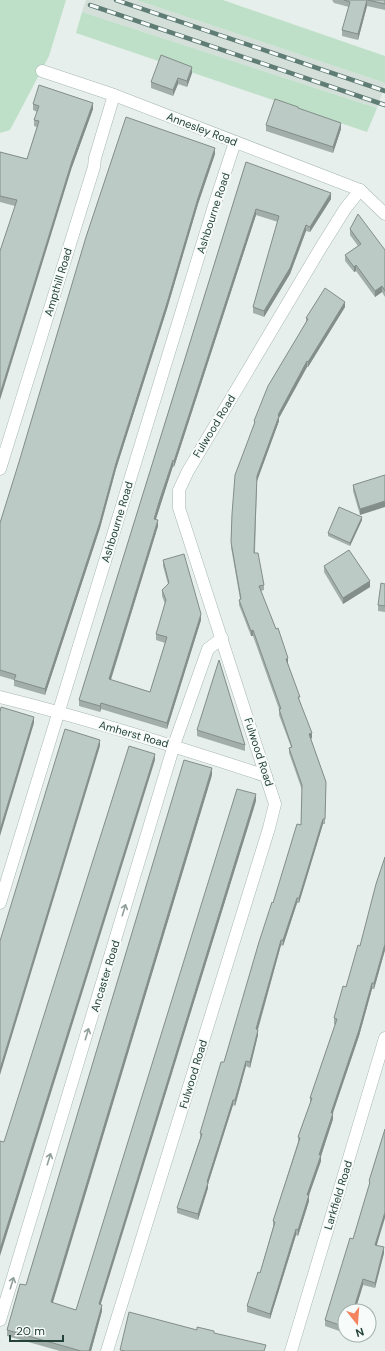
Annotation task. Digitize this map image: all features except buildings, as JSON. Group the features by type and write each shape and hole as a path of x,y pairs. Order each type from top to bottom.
{"street":[{"name":"Annesley Road","path":"42,71 114,95 360,190"},
{"name":"Ampthill Road","path":"0,469 114,95"},
{"name":"Ashbourne Road","path":"0,902 235,142"},
{"path":"360,190 385,214"},
{"name":"Fulwood Road","path":"107,1351 269,828 275,804 179,508 179,490 188,471 344,209 360,190"},
{"name":"Ancaster Road","path":"0,1320 174,745 208,649 222,638"},
{"name":"Amherst Road","path":"0,697 58,711 174,745 266,776"},
{"name":"Larkfield Road","path":"291,1351 385,1038"}],"shaded area":[{"path":"86,0 136,0 385,83 385,85 377,108 82,12"}],"green space":[{"path":"0,0 66,0 49,56 10,130 0,133"},
{"path":"136,0 223,0 385,56 385,83"},
{"path":"82,12 377,108 367,132 76,33"}],"railway":[{"path":"116,0 385,91"},
{"path":"90,5 385,105"}]}
